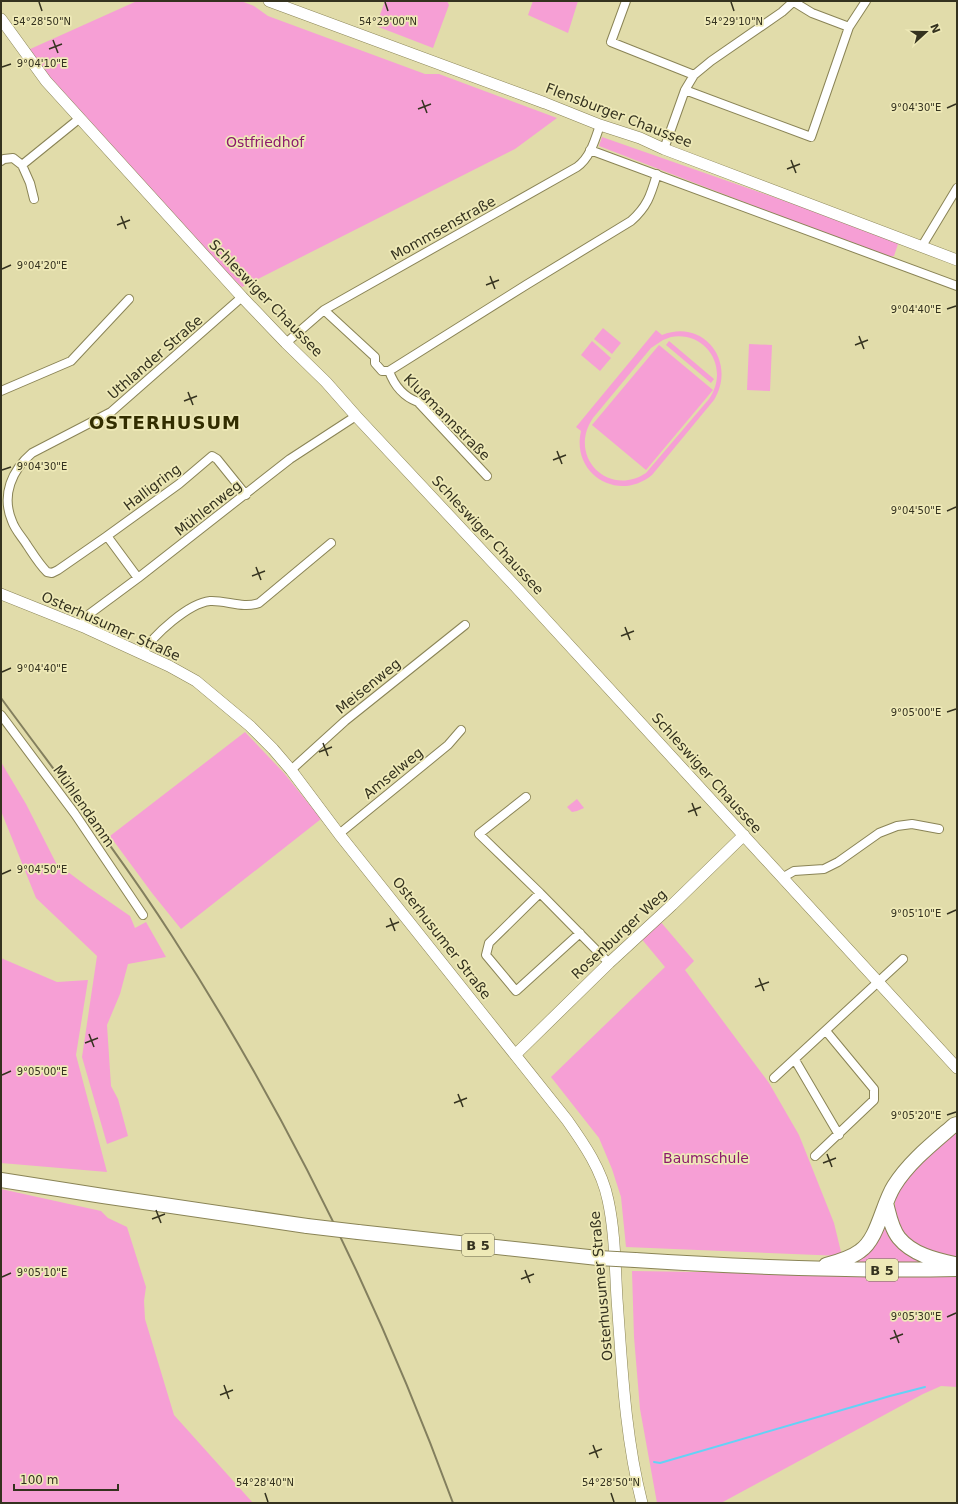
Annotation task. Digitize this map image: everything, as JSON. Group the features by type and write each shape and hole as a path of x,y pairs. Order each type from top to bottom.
{"highway":[{"path":"806,1268 827,1265 843,1260 861,1251 872,1238 893,1187 908,1167 956,1121"},
{"name":"B 5","path":"1,1180 306,1226 598,1258 703,1265 888,1270 957,1269"},
{"path":"886,1203 891,1223 898,1237 910,1248 939,1260 957,1264"}],"street":[{"name":"Flensburger Chaussee","path":"269,1 545,103 600,125 640,138 664,149 957,260"},
{"path":"626,1 611,42 694,75"},
{"path":"664,149 685,90 694,75 711,61 782,12 794,1 812,13 849,26"},
{"path":"685,90 811,137 849,26 866,1"},
{"name":"Schleswiger Chaussee","path":"2,23 46,81 242,297 326,382 957,1068"},
{"path":"22,165 80,118"},
{"name":"Mommsenstraße","path":"286,343 324,310 577,167 586,159 600,125"},
{"path":"590,150 957,286"},
{"path":"1,161 4,159 13,158 22,165 30,183 34,199"},
{"path":"389,371 631,221 642,212 650,196 657,174"},
{"path":"922,246 957,188"},
{"name":"Uthlander Straße","path":"107,536 52,574 47,572 12,522 9,511 8,492 11,480 16,470 32,453 111,412 242,297"},
{"path":"1,392 71,361 129,299"},
{"name":"Klußmannstraße","path":"324,310 375,357 375,363 382,370 389,371 392,381 409,399 418,402 487,476"},
{"name":"Mühlenweg","path":"80,626 88,615 246,495 290,459 356,416"},
{"name":"Halligring","path":"107,536 179,484 212,456 217,459 246,495"},
{"path":"107,536 138,578"},
{"path":"143,653 150,642 173,622 199,603 211,601 253,605 259,603 331,543"},
{"name":"Osterhusumer Straße","path":"1,594 80,626 169,666 196,681 250,726 291,770 339,834 567,1120 585,1145 599,1174 608,1199 614,1237 626,1402 632,1457 642,1503"},
{"name":"Meisenweg","path":"291,770 345,721 465,626"},
{"name":"Mühlendamm","path":"1,715 75,814 143,915"},
{"name":"Amselweg","path":"339,834 448,745 461,730"},
{"path":"526,797 479,834 609,963"},
{"path":"782,878 794,871 824,870 879,833 897,826 912,824 939,829"},
{"name":"Rosenburger Weg","path":"515,1055 609,963 672,905 744,835"},
{"path":"540,893 490,943 486,956 516,991 580,933"},
{"path":"774,1078 903,959"},
{"path":"815,1156 839,1135 874,1100 874,1089 826,1031"},
{"path":"795,1060 839,1135"}],"green space":[{"name":"Ostfriedhof","path":"137,1 241,1 254,6 268,16 425,74 439,74 557,118 515,149 242,287 200,247 50,81 28,50"},
{"path":"385,1 447,1 449,5 433,48 376,26"},
{"path":"533,1 578,1 568,33 528,15"},
{"path":"602,137 899,241 894,256 886,257 599,146"},
{"path":"603,328 621,343 612,354 594,339"},
{"path":"656,330 662,335 677,331 691,333 703,338 712,347 719,358 721,371 720,386 714,400 652,475 639,483 625,486 612,485 600,480 590,471 583,460 580,446 581,431 576,427","holes":["671,337 684,337 695,340 704,346 711,354 716,365 717,376 715,387 709,399 646,473 632,479 618,480 606,477 596,469 588,459 585,446 586,432 593,418 651,348 663,340"]},
{"path":"592,341 611,358 600,371 581,355"},
{"path":"669,341 714,379 711,383 666,345"},
{"path":"749,344 772,345 770,391 747,390"},
{"path":"659,345 713,390 646,470 592,425"},
{"path":"245,732 284,773 321,819 181,929 152,893 110,836"},
{"path":"1,762 26,804 56,863 130,916 135,928 146,922 166,957 128,964 120,994 107,1025 111,1086 118,1099 128,1136 107,1144 82,1057 97,956 36,898 1,811"},
{"path":"577,799 584,808 572,812 567,807"},
{"name":"Baumschule","path":"659,920 694,961 685,970 769,1083 799,1135 834,1223 842,1256 626,1247 621,1197 612,1169 599,1138 551,1077 665,967 640,937"},
{"path":"1,958 57,982 88,980 76,1055 107,1172 1,1163"},
{"path":"957,1132 957,1257 941,1257 927,1251 903,1235 895,1216 895,1202 898,1189 913,1170 934,1149"},
{"path":"1,1189 101,1211 108,1218 127,1227 146,1287 144,1301 145,1319 174,1415 253,1503 1,1503"},
{"path":"886,1214 928,1263 851,1262"},
{"path":"632,1271 957,1276 957,1387 941,1386 923,1394 721,1503 657,1503 640,1409 634,1337"}],"waterway":[{"path":"654,1462 660,1463 925,1387"}],"railway":[{"path":"1,698 152,905 214,1003 254,1072 292,1141 362,1284 425,1429 453,1503"}],"district":[{"name":"OSTERHUSUM","path":"165,423"}]}
